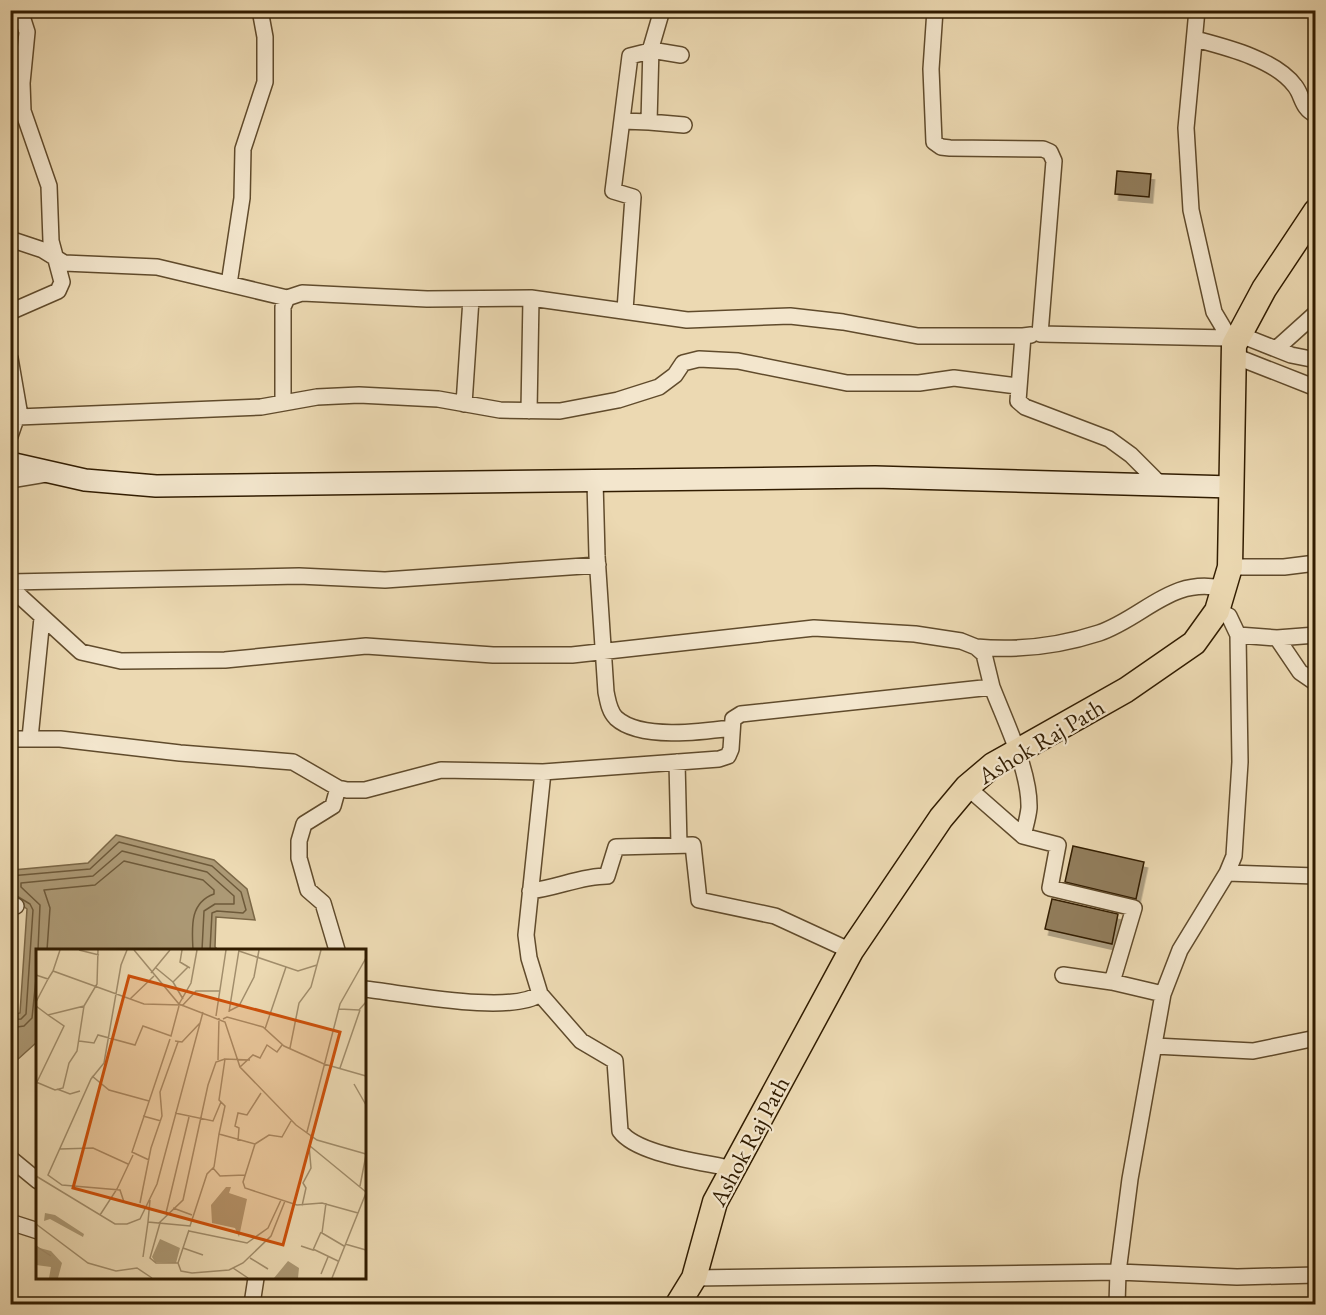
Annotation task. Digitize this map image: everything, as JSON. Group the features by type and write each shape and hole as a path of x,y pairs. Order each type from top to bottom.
{"main road":[{"path":"1224,589 1232,487 1233,343 1264,289 1316,211"},
{"path":"10,463 85,480 156,486 875,477 1232,487"},
{"name":"Ashok Raj Path","path":"678,1305 694,1278 715,1202 851,951 941,818 967,787 1016,751 1126,690 1194,643 1224,589"}],"street":[{"path":"10,312 58,291 62,286 50,234 49,186 26,123 22,99 27,32 20,10"},
{"path":"230,284 242,198 243,149 265,82 265,37 260,10"},
{"path":"649,122 651,49 662,10"},
{"path":"935,10 931,69 934,142 941,147 950,148 1043,149 1050,152 1054,161 1040,334"},
{"path":"1197,10 1186,128 1186,162 1191,210 1214,312 1233,343 1316,388"},
{"path":"1195,39 1262,61 1296,86 1304,106 1316,115"},
{"path":"625,310 633,197 613,192 630,56 651,49 681,55"},
{"path":"623,121 684,124"},
{"path":"10,239 43,249 54,257 76,265 148,266 286,298 302,293 471,299 531,298 687,320 790,316 843,322 918,336 1040,334 1233,343 1276,349 1316,360"},
{"path":"283,403 282,320 286,298"},
{"path":"529,411 531,298"},
{"path":"464,404 471,299"},
{"path":"1276,349 1316,313"},
{"path":"1023,336 1017,386 1018,401 1024,407 1109,439 1131,455 1161,485"},
{"path":"10,358 18,394 18,417 10,436"},
{"path":"18,417 177,412 283,403 317,397 359,395 438,399 529,411 576,409 618,400 659,387 675,375 683,363 699,359 738,361 847,383 919,383 954,378 1017,386"},
{"path":"10,480 52,473"},
{"path":"595,481 598,565 608,704 616,718 656,731 687,732 731,728"},
{"path":"10,587 81,652 121,661 225,660 358,646 519,656 572,655 806,628 915,634 961,641 976,647 1010,650 1057,644 1113,627 1181,589 1209,585 1224,589 1284,567 1316,564"},
{"path":"10,582 299,576 367,580 598,565"},
{"path":"1117,1305 1118,1272 1130,1179 1163,994 1180,950 1227,873 1234,856 1239,779 1238,635 1229,616 1224,589"},
{"path":"30,738 42,618"},
{"path":"1238,635 1277,638 1316,635"},
{"path":"1277,638 1300,672 1316,683"},
{"path":"976,647 984,654 992,687 1016,751 1029,807 1023,836"},
{"path":"10,739 30,738 293,762 338,788 365,790 441,770 543,772 728,756 731,749 733,719 741,714 992,687"},
{"path":"676,762 679,845"},
{"path":"543,772 526,945 540,994 581,1041 615,1061 620,1131 625,1138 647,1148 733,1169"},
{"path":"967,787 1023,836 1058,845 1050,888 1134,908 1112,982"},
{"path":"336,949 323,903 308,890 299,841 304,824 333,806 338,788"},
{"path":"530,891 572,884 590,876 608,876 616,847 693,845 699,900 775,916 851,951"},
{"path":"1227,873 1316,876"},
{"path":"1063,975 1112,982 1163,994"},
{"path":"366,989 482,1002 526,1001 540,994"},
{"path":"1155,1046 1253,1051 1316,1038"},
{"path":"10,1158 36,1179"},
{"path":"10,1222 36,1230"},
{"path":"694,1278 1118,1272 1229,1276 1316,1275"},
{"path":"252,1305 256,1279"}],"water":[{"path":"116,835 214,860 247,889 255,920 216,917 215,947 217,949 36,949 36,1043 16,1061 11,1059 11,1015 20,1013 27,909 11,896 13,870 88,863"}],"building":[{"path":"1117,171 1151,174 1149,197 1115,194"},
{"path":"1073,846 1144,862 1136,899 1065,882"},
{"path":"1052,899 1118,914 1112,944 1045,929"}]}
